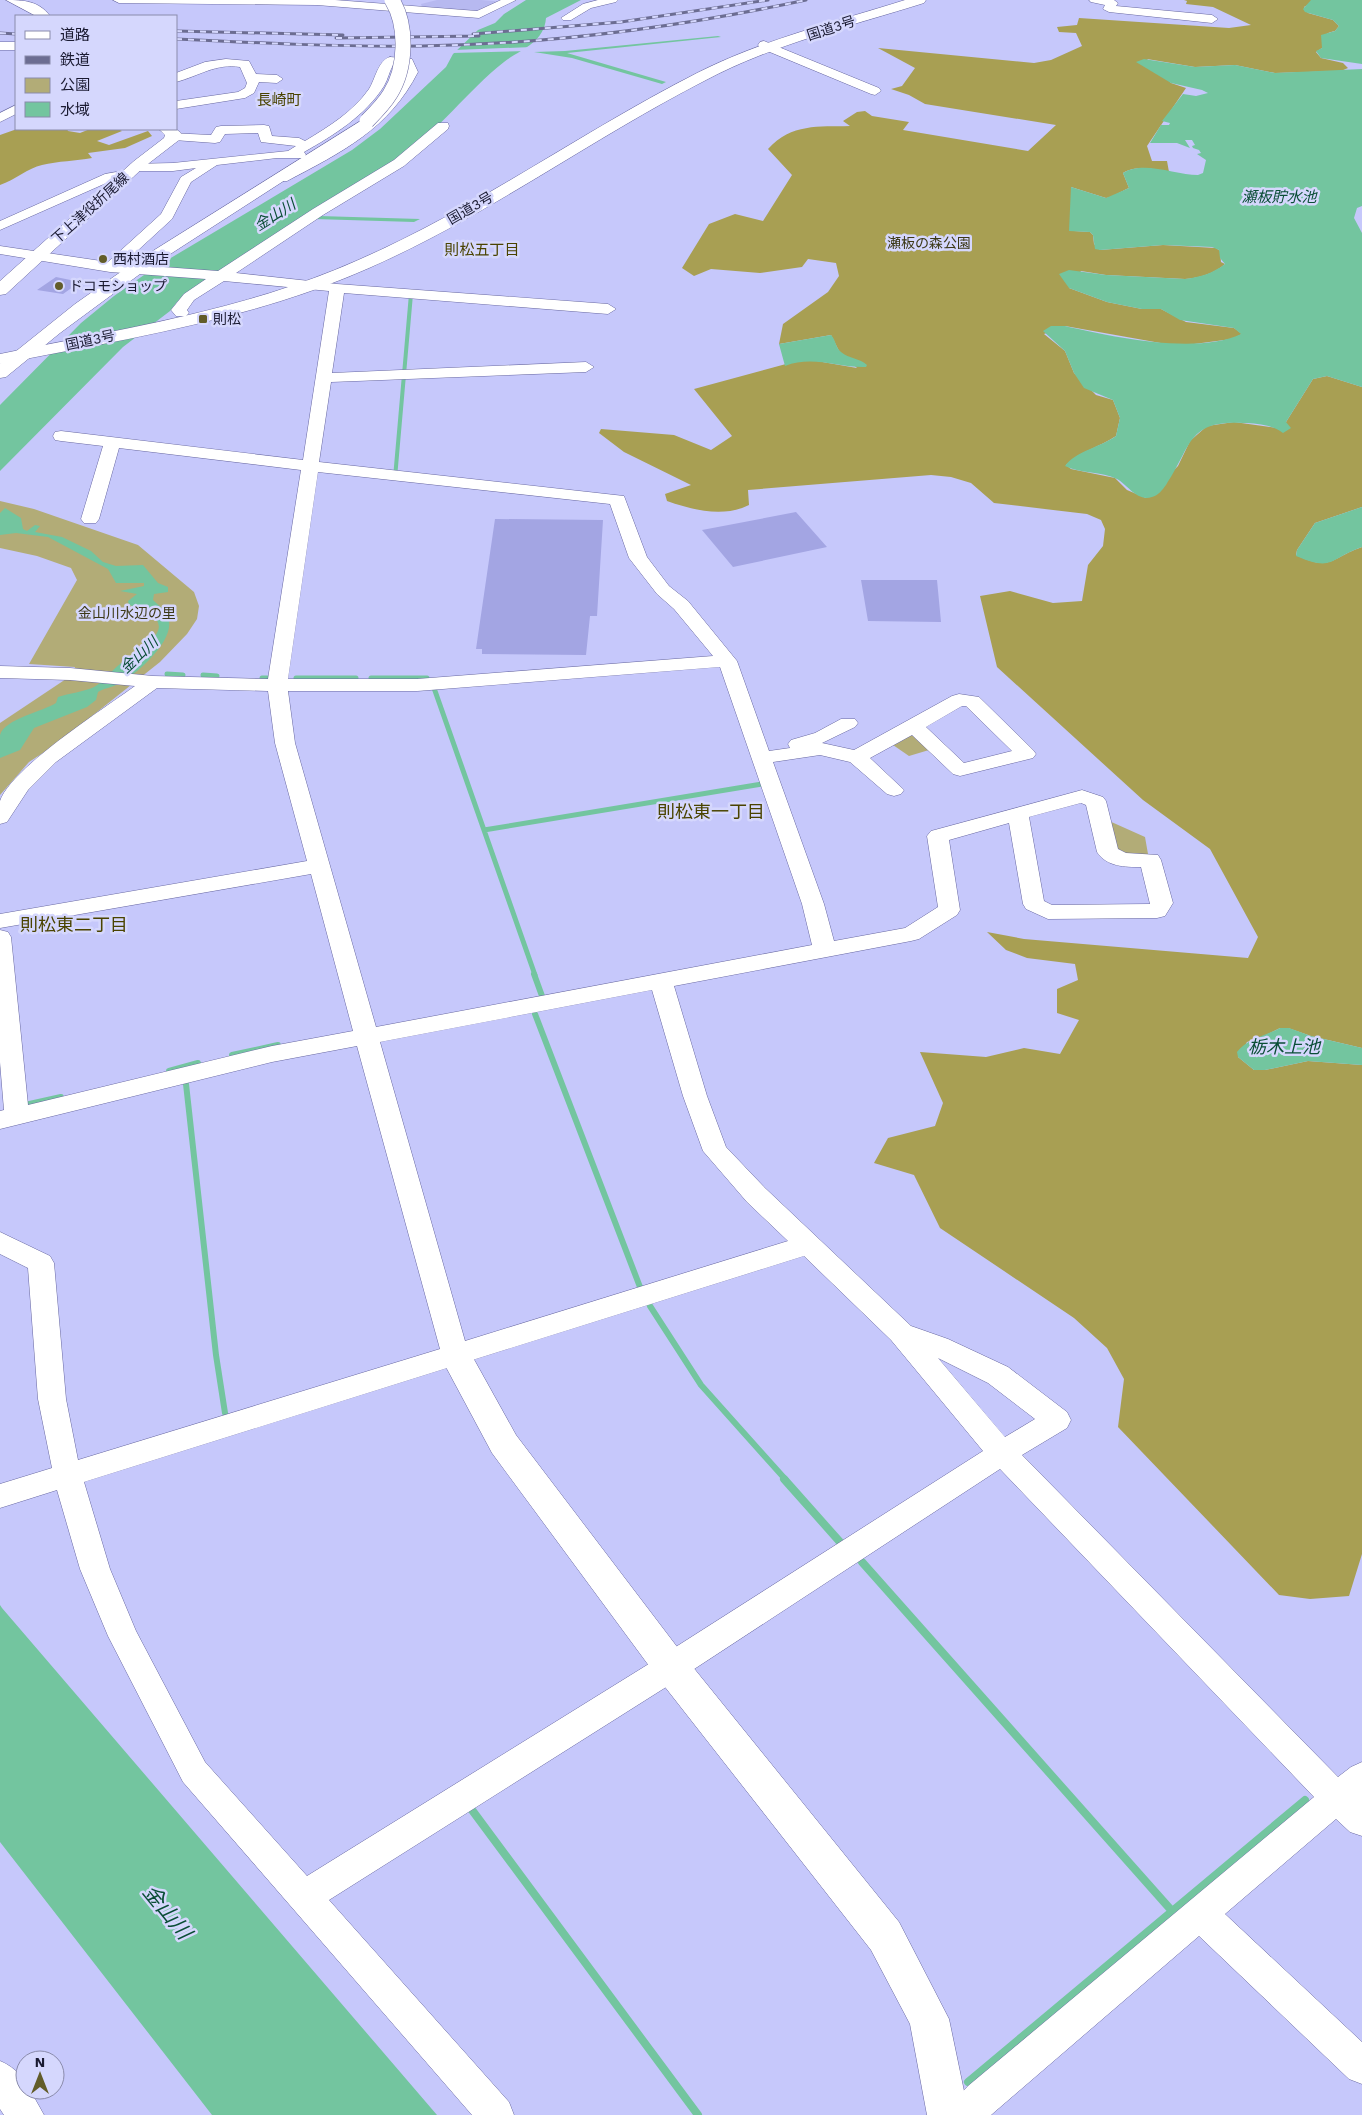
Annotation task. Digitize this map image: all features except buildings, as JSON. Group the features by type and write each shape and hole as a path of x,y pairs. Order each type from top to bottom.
{"main road":[{"path":"13,0 36,9 43,15"},
{"name":"国道3号","path":"9,353 52,342 174,317 233,309 306,284 404,246 674,91 723,66 768,46 902,0"},
{"name":"国道3号","path":"768,46 919,0"},
{"path":"52,342 67,317 135,269 226,210 275,182 361,120 380,89 386,73 390,27 374,2"},
{"path":"0,373 9,353 114,268 295,155 382,107 401,72 402,3"},
{"name":"下上津役折尾線","path":"2,285 132,171 170,132"},
{"path":"455,1354 504,1444 671,1667 884,1936 929,2019 948,2115"}],"street":[{"path":"119,0 402,3 479,15 510,0"},
{"path":"402,3 423,0"},
{"path":"567,18 587,6 612,0"},
{"path":"1095,0 1112,3 1109,9 1212,19"},
{"path":"402,3 414,23"},
{"path":"0,46 15,46"},
{"path":"768,46 875,91"},
{"path":"0,226 110,177 132,171 217,161 295,155 351,114 378,85 382,71 390,61 408,62 412,72 400,95 388,110 363,132 326,156 275,182"},
{"path":"178,77 208,64 237,62 245,64 252,78 252,88 241,95 178,105"},
{"path":"252,78 277,79"},
{"path":"0,118 15,110"},
{"path":"174,317 182,304 222,275 318,212 398,163 442,126"},
{"path":"170,132 215,139 221,130 264,128 266,139 311,142"},
{"path":"114,268 167,216 186,180 217,161"},
{"path":"0,250 114,268 222,275 337,288 372,289 608,309"},
{"path":"337,288 277,685 285,743 455,1354"},
{"path":"323,378 586,368"},
{"path":"61,436 131,444 310,470 396,476 618,500 619,510 638,558 663,590 681,605 727,662 761,753 813,904 825,950"},
{"path":"90,519 112,443"},
{"path":"0,672 76,675 153,682 277,685 417,685 727,662"},
{"path":"0,818 20,786 48,758 153,682"},
{"path":"857,757 913,725 959,700 972,701 1026,754 960,770 913,725"},
{"path":"761,753 822,737 848,723"},
{"path":"761,753 820,749 857,757 894,790"},
{"path":"0,937 8,1118 364,1030 661,982 911,934 950,910 938,836 1082,796 1096,801 1108,852 1122,860 1150,860 1162,903 1157,911 1048,912 1034,904 1018,815"},
{"path":"0,921 318,866"},
{"path":"661,982 695,1096 716,1151 756,1195 901,1333 1002,1453 1337,1799 1362,1821"},
{"path":"0,1242 41,1263 52,1399 67,1474 96,1569 122,1636 194,1772 496,2115"},
{"path":"0,1496 808,1246"},
{"path":"304,1897 671,1667 1002,1453 1058,1420 998,1375 938,1346 901,1333"},
{"path":"966,2115 980,2099 1362,1777"},
{"path":"1200,1914 1362,2066"},
{"path":"0,2079 26,2115"}],"shaded area":[{"path":"437,0 505,2 477,12 422,7 421,4"}],"green space":[{"name":"瀬板の森公園","path":"1184,0 1311,0 1311,3 1304,7 1308,13 1333,20 1339,26 1335,31 1326,35 1322,48 1316,52 1321,58 1343,63 1348,68 1341,71 1275,73 1235,65 1195,67 1147,59 1171,83 1186,88 1147,146 1152,161 1167,161 1169,172 1145,168 1133,169 1123,173 1129,188 1106,198 1071,187 1074,231 1090,232 1093,235 1094,244 1100,250 1163,245 1216,248 1220,251 1221,262 1225,264 1207,274 1185,279 1106,275 1081,271 1069,288 1107,302 1142,309 1161,309 1186,322 1234,328 1242,334 1232,339 1194,344 1166,344 1065,326 1044,334 1065,351 1074,373 1096,395 1113,400 1120,418 1116,436 1077,456 1066,465 1071,469 1115,478 1127,490 1146,498 1178,466 1190,441 1207,426 1234,422 1278,428 1286,422 1313,379 1327,376 1362,387 1362,507 1315,523 1297,550 1296,555 1308,560 1324,563 1362,547 1362,1048 1311,1036 1288,1028 1280,1028 1247,1042 1238,1057 1254,1070 1265,1070 1308,1061 1362,1065 1362,1554 1349,1596 1310,1599 1279,1595 1118,1427 1124,1379 1107,1348 1074,1318 940,1228 914,1175 874,1163 888,1138 935,1126 943,1103 920,1052 986,1057 1024,1048 1060,1054 1079,1020 1057,1013 1057,989 1078,980 1075,964 1027,958 1006,950 987,932 1024,939 1248,958 1258,937 1210,849 1143,800 997,667 980,596 1010,591 1053,603 1082,601 1088,565 1103,546 1105,529 1101,520 1087,514 994,503 971,483 951,477 931,475 748,490 749,505 739,509 718,512 698,510 667,501 665,494 691,485 624,452 599,433 601,429 674,435 711,450 732,436 694,389 797,361 811,360 857,368 839,351 831,335 779,344 783,324 828,292 839,276 836,263 808,259 802,267 760,273 711,269 694,276 682,268 709,224 735,214 763,221 792,175 768,149 777,141 786,135 806,128 850,126 843,121 857,112 865,111 872,116 909,122 903,130 1028,151 1056,125 925,104 909,95 891,89 902,86 915,68 878,48 1034,63 1051,60 1082,46 1076,33 1059,32 1057,27 1077,25 1079,18 1229,28 1251,25 1213,7 1186,4 1187,1"},
{"path":"15,130 68,130 80,133 88,130 122,131 97,141 109,145 148,131 152,136 125,148 88,153 92,158 37,167 0,185 0,135"},
{"name":"金山川水辺の里","path":"0,501 34,509 138,545 194,592 199,606 197,619 187,634 160,662 58,743 29,762 0,795 0,723 72,675 75,667 29,664 77,580 71,568 37,556 0,548"},
{"path":"913,734 929,750 909,756 893,745"},
{"path":"1107,820 1145,837 1148,854 1123,855 1116,850"}],"water":[{"name":"金山川","path":"526,0 581,0 546,18 541,34 531,44 491,73 414,147 372,176 231,263 177,302 170,311 123,347 0,471 0,405 81,323 114,296 154,268 352,150 380,129 446,67 453,54 478,30 495,23 504,14"},
{"path":"1311,0 1362,0 1362,64 1321,58 1316,51 1322,48 1321,35 1335,31 1339,26 1333,20 1305,12 1303,9"},
{"path":"721,37 567,53 666,82 662,84 572,58 534,52 565,51"},
{"name":"瀬板貯水池","path":"1144,59 1195,67 1235,65 1275,73 1362,69 1362,206 1357,208 1354,218 1362,233 1362,387 1327,376 1313,379 1286,422 1291,428 1283,433 1269,426 1248,423 1225,423 1211,426 1201,431 1193,438 1160,492 1147,498 1137,495 1111,476 1071,469 1065,466 1082,453 1116,436 1120,418 1113,400 1084,388 1074,373 1065,351 1043,331 1051,326 1065,326 1130,339 1178,344 1223,340 1241,334 1234,328 1180,320 1161,309 1142,309 1107,302 1069,288 1059,274 1069,270 1106,275 1185,279 1206,274 1225,264 1220,258 1219,250 1212,247 1163,245 1100,250 1095,249 1093,235 1090,232 1069,231 1071,187 1106,198 1129,188 1123,173 1131,169 1150,168 1198,175 1203,173 1206,160 1197,154 1201,153 1193,148 1192,146 1195,145 1192,140 1185,140 1190,148 1177,143 1150,143 1161,125 1169,125 1170,123 1162,121 1183,94 1196,96 1208,93 1171,83 1136,62"},
{"path":"319,216 420,219 414,222 314,219"},
{"path":"831,335 841,352 864,363 867,365 866,367 816,362 795,363 785,366 779,344"},
{"path":"1362,507 1362,547 1325,563 1308,561 1296,556 1297,550 1315,523"},
{"name":"金山川","path":"5,508 21,518 23,529 27,531 35,525 40,526 35,532 62,537 91,551 103,562 116,566 143,565 158,583 168,587 168,592 154,594 153,600 165,612 169,621 169,630 159,649 132,675 116,685 98,692 96,700 87,707 34,728 20,750 0,758 0,735 9,724 56,703 58,697 98,685 120,664 151,641 157,633 159,626 156,619 146,612 129,605 128,601 137,594 120,591 144,586 144,583 116,583 108,569 48,537 16,533 0,535 0,513"},
{"name":"栃木上池","path":"1280,1028 1289,1028 1311,1036 1362,1048 1362,1065 1308,1061 1265,1070 1254,1070 1238,1057 1237,1052 1246,1044"},
{"name":"金山川","path":"0,1605 437,2115 212,2115 0,1842"}],"pier":[{"path":"532,47 527,51 452,53 454,50"}],"waterway":[{"path":"395,478 411,294"},
{"path":"167,674 183,675"},
{"path":"203,675 217,676"},
{"path":"262,678 270,678"},
{"path":"296,678 356,678"},
{"path":"371,678 427,678"},
{"path":"434,688 535,975"},
{"path":"484,830 762,784"},
{"path":"534,974 542,996"},
{"path":"535,1014 640,1287"},
{"path":"232,1055 278,1045"},
{"path":"169,1071 198,1063"},
{"path":"186,1084 216,1355 225,1413"},
{"path":"25,1105 61,1097"},
{"path":"650,1306 701,1385 786,1480"},
{"path":"784,1479 840,1542"},
{"path":"862,1562 1172,1911"},
{"path":"968,2082 1305,1800"},
{"path":"472,1810 698,2115"}],"railway":[{"path":"473,34 621,22 768,0"},
{"path":"178,39 391,46 471,45 567,38 663,26 806,0"},
{"path":"178,31 343,35"},
{"path":"0,33 15,34"},
{"path":"336,38 479,36"}],"place":[{"name":"西村酒店","path":"103,259"},
{"name":"ドコモショップ","path":"59,286"},
{"name":"則松","path":"203,319"}],"district":[{"name":"長崎町","path":"279,100"},
{"name":"則松五丁目","path":"482,250"},
{"name":"則松東一丁目","path":"711,812"},
{"name":"則松東二丁目","path":"74,925"}]}
